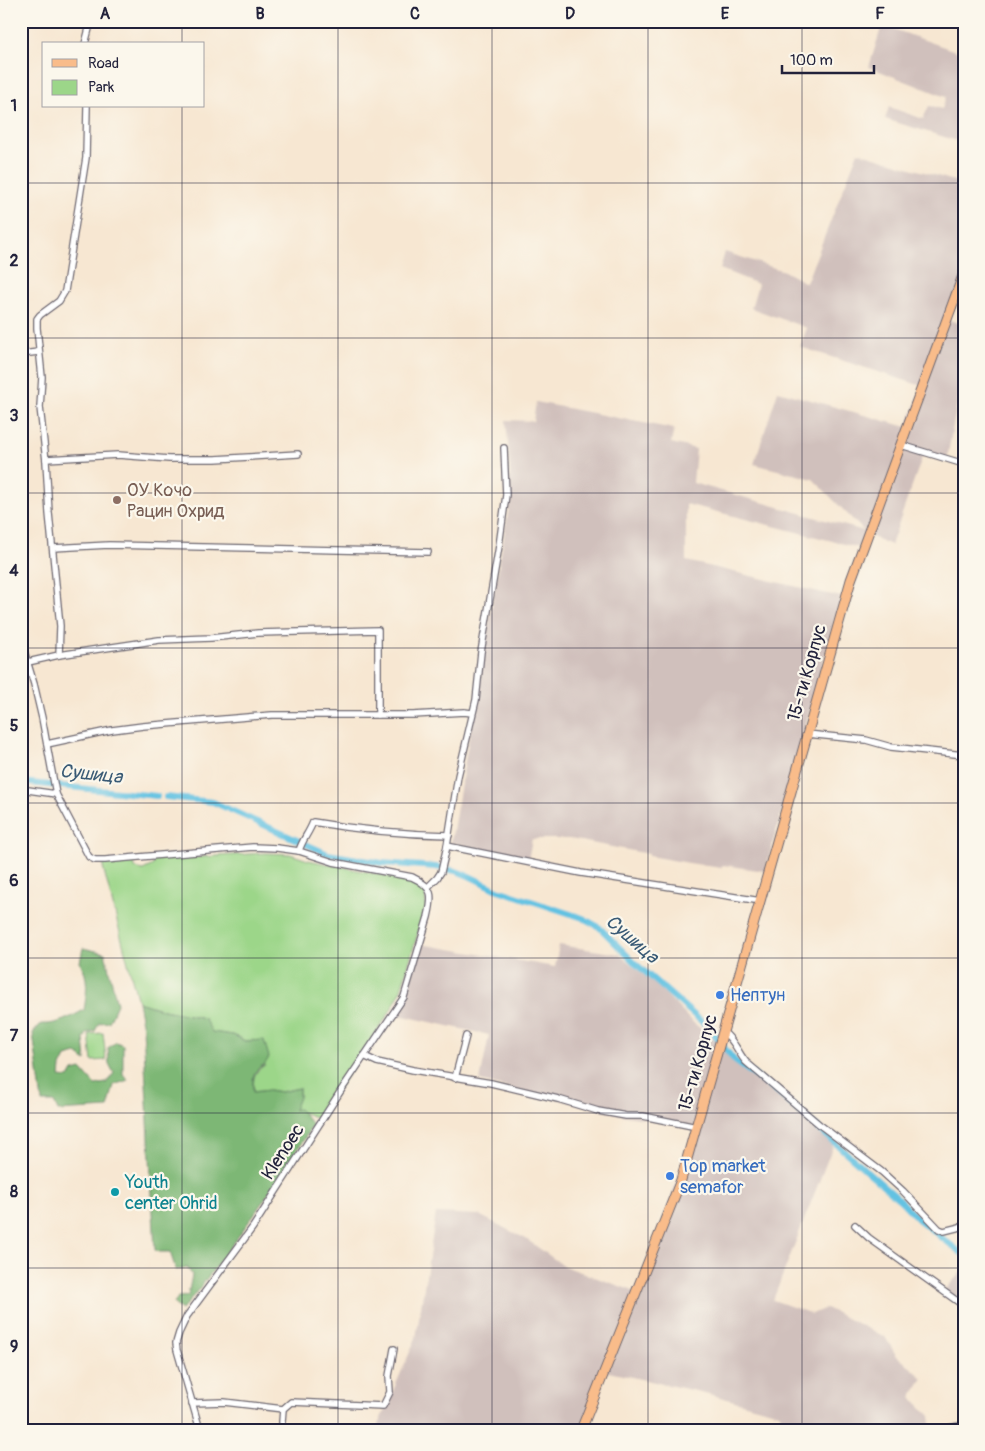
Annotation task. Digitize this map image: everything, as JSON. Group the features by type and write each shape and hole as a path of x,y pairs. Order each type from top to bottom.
{"main road":[{"name":"15-ти Корпус","path":"580,1430 681,1180 851,580 964,273"}],"street":[{"path":"87,42 92,21"},
{"path":"59,655 60,641 53,548 40,407 42,385 37,319 58,301 65,291 86,158 87,108"},
{"path":"21,354 39,352"},
{"path":"901,444 964,464"},
{"path":"21,642 34,684 56,794 89,857 95,860 252,847 278,848 299,851 334,862 412,877 428,887 441,872 458,776 476,700 481,652 506,495 504,448"},
{"path":"46,459 118,454 168,459 216,459 298,454"},
{"path":"53,548 109,545 428,552"},
{"path":"28,662 59,655 159,640 211,638 258,633 378,630 378,715"},
{"path":"47,744 112,730 272,715 472,713"},
{"path":"807,734 866,740 891,747 964,754"},
{"path":"21,789 56,794"},
{"path":"299,851 302,841 308,834 313,822 346,828 409,834 449,835"},
{"path":"447,846 581,873 761,901"},
{"name":"Klenoec","path":"200,1430 176,1343 178,1333 187,1316 253,1227 364,1056 394,1014 408,989 432,904 428,887"},
{"path":"723,1035 730,1036 738,1052 746,1062 820,1125 882,1172 939,1229 944,1230 964,1226"},
{"path":"454,1078 466,1036"},
{"path":"364,1056 378,1062 454,1078 491,1082 558,1098 598,1111 626,1116 643,1116 697,1127"},
{"path":"855,1225 869,1238 964,1306"},
{"path":"282,1422 283,1409 287,1404 294,1402 383,1406 390,1392 389,1376 394,1349"},
{"path":"192,1403 224,1402 283,1409"},
{"path":"938,1430 964,1425"}],"shaded area":[{"path":"882,25 964,54 964,143 885,119 889,107 923,119 929,106 942,109 946,97 869,67"},
{"path":"858,152 964,184 964,273 947,319 964,325 964,365 947,459 924,452 891,545 868,535 860,548 686,504 686,561 841,597 765,871 723,865 721,868 689,863 570,839 532,839 528,860 451,842 509,508 510,468 506,420 533,421 536,402 674,429 671,443 696,449 693,483 864,531 813,479 754,464 778,391 907,427 922,386 800,347 807,328 751,308 758,284 720,269 725,252 784,271 806,283"},
{"path":"420,944 555,967 559,945 619,954 662,990 689,1019 720,1045 735,1061 834,1143 773,1300 812,1314 826,1308 885,1337 896,1355 923,1378 911,1397 930,1416 932,1430 791,1430 779,1413 705,1393 604,1371 581,1430 376,1430 416,1338 436,1213 479,1215 526,1239 564,1266 636,1292 697,1127 626,1116 480,1081 489,1035 394,1014 404,997"},
{"path":"964,1269 964,1306 944,1291"},
{"path":"22,1379 29,1430 21,1430"}],"green space":[{"path":"265,853 290,854 308,860 402,879 419,884 425,892 426,906 400,993 388,1015 318,1119 299,1110 294,1110 299,1097 299,1088 281,1092 269,1090 253,1092 256,1073 265,1065 253,1040 245,1041 233,1035 211,1032 204,1018 164,1010 138,1002 103,867 104,864 134,861 135,868 143,870 153,865 153,860"},
{"path":"83,948 105,953 117,1004 109,1022 99,1023 95,1031 87,1033 84,1039 86,1061 77,1054 66,1057 61,1067 60,1077 69,1078 73,1071 81,1069 95,1085 106,1083 114,1073 109,1064 108,1048 116,1042 123,1045 123,1074 128,1080 114,1085 108,1108 58,1111 54,1102 42,1102 33,1033 41,1024 58,1022 84,1010 86,985 85,974 80,962"},
{"path":"138,1002 164,1010 204,1018 212,1032 233,1035 245,1041 264,1040 269,1057 265,1064 255,1072 253,1092 269,1090 281,1092 299,1088 299,1097 294,1110 299,1109 313,1125 250,1219 182,1310 174,1304 178,1297 188,1296 192,1275 187,1267 176,1270 170,1252 155,1250 143,1028"},
{"path":"103,1033 106,1060 92,1061 89,1034"}],"waterway":[{"name":"Сушица","path":"21,782 157,796"},
{"name":"Сушица","path":"166,797 213,802 328,854 382,863 436,867 456,871 498,890 583,918 599,927 636,964 709,1028 735,1061 777,1092 901,1201 919,1220 964,1255"}],"place":[{"name":"ОУ Кочо Рацин Охрид","path":"117,500"},
{"name":"Нептун","path":"720,995"},
{"name":"Top market semafor","path":"670,1176"},
{"name":"Youth center Ohrid","path":"115,1192"}]}
